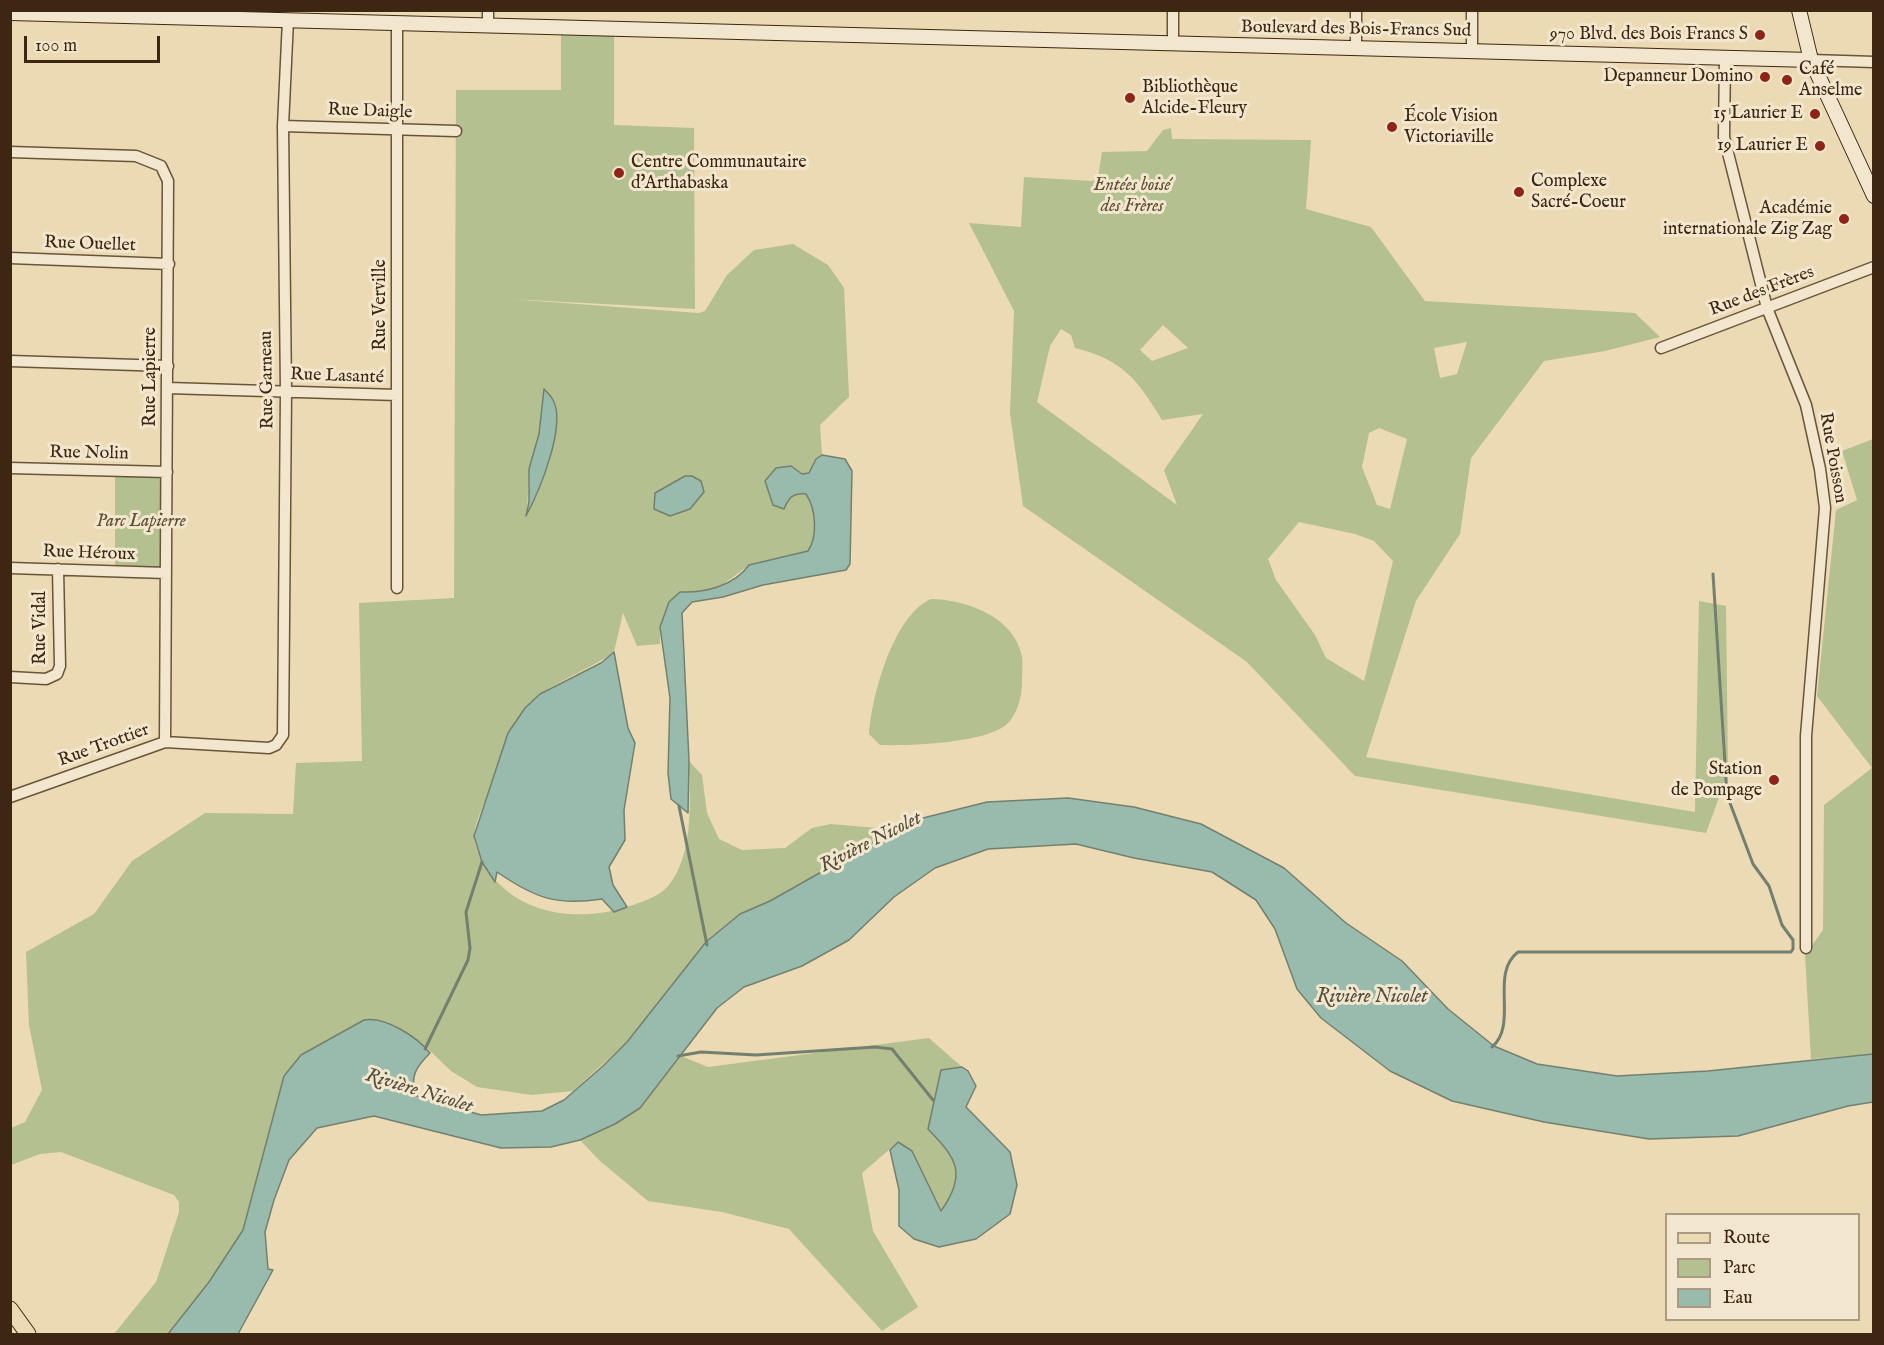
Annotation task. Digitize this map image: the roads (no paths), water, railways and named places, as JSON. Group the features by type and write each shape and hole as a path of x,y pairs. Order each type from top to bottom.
{"main road":[{"path":"10,1309 28,1335"}],"street":[{"path":"488,10 488,25"},
{"path":"1173,10 1173,43"},
{"path":"1356,10 1356,48"},
{"path":"1472,10 1472,51"},
{"path":"1799,10 1811,60 1874,196"},
{"name":"Boulevard des Bois-Francs Sud","path":"10,13 153,13 288,20 304,15 397,22 488,25 1874,62"},
{"name":"Rue Garneau","path":"280,740 283,735 286,392 282,256 283,126 288,20"},
{"name":"Rue Verville","path":"397,22 397,588"},
{"name":"Rue Poisson","path":"1725,57 1724,137 1767,308 1806,405 1820,469 1825,508 1806,736 1806,948"},
{"name":"Rue Daigle","path":"283,126 456,131"},
{"name":"Rue Lapierre","path":"10,152 136,156 161,166 169,189 165,742"},
{"name":"Rue Ouellet","path":"10,258 169,264"},
{"name":"Rue des Frères","path":"1662,348 1874,267"},
{"path":"10,361 168,366"},
{"name":"Rue Lasanté","path":"168,388 397,395"},
{"name":"Rue Nolin","path":"10,468 167,472"},
{"name":"Rue Héroux","path":"10,568 166,573"},
{"name":"Rue Vidal","path":"10,677 46,679 57,674 60,666 58,569"},
{"name":"Rue Trottier","path":"10,797 165,742 269,748 280,740"}],"water":[{"path":"544,389 553,400 557,425 550,458 526,516 529,502 529,469 539,434"},
{"path":"822,455 845,459 852,471 850,564 846,570 763,585 723,597 692,602 682,613 689,761 688,813 671,799 668,773 670,698 660,627 669,602 680,592 699,591 727,583 749,565 808,551 813,538 814,515 806,494 792,497 784,509 773,505 765,481 776,468 791,466 802,474 809,473 816,459"},
{"path":"685,476 692,476 701,481 704,492 690,509 670,516 654,509 655,493"},
{"path":"614,652 628,728 635,743 624,810 625,840 609,867 613,885 627,907 614,912 602,899 572,901 546,898 523,888 497,872 495,882 482,862 474,836 508,733 525,708 540,694 601,663"},
{"name":"Rivière Nicolet","path":"1068,798 1134,807 1201,824 1284,868 1346,923 1402,961 1448,1009 1494,1046 1537,1064 1617,1076 1708,1071 1873,1054 1873,1102 1848,1106 1738,1136 1649,1139 1544,1122 1452,1101 1390,1071 1321,1018 1297,989 1275,929 1256,900 1212,872 1134,858 1076,844 988,849 935,868 894,897 849,940 802,966 744,987 717,1008 640,1108 615,1124 580,1140 551,1147 501,1148 374,1116 317,1128 289,1160 265,1232 268,1269 273,1270 238,1334 168,1334 209,1282 243,1230 284,1076 301,1055 364,1020 381,1021 409,1034 430,1053 415,1073 413,1084 417,1096 481,1115 542,1111 564,1100 603,1066 627,1042 706,942 740,914 770,901 878,840 903,823 987,802"},
{"path":"962,1067 968,1071 976,1086 966,1107 1010,1152 1017,1185 1010,1214 976,1239 939,1247 914,1239 899,1226 899,1190 890,1150 898,1142 912,1151 941,1211 954,1186 955,1167 946,1149 928,1129 941,1070"}],"waterway":[{"path":"1492,1047 1500,1037 1503,1026 1506,973 1510,961 1518,952 1791,952 1793,949 1793,940 1782,925 1769,886 1753,864 1727,795 1713,574"},
{"path":"679,806 707,945"},
{"path":"425,1049 468,960 470,948 466,912 482,862"},
{"path":"678,1056 701,1052 756,1055 875,1047 892,1049 933,1100"}],"place":[{"name":"970 Blvd. des Bois Francs S","path":"1760,35"},
{"name":"Depanneur Domino","path":"1765,77"},
{"name":"Café Anselme","path":"1787,80"},
{"name":"Bibliothèque Alcide-Fleury","path":"1130,98"},
{"name":"15 Laurier E","path":"1815,114"},
{"name":"École Vision Victoriaville","path":"1392,127"},
{"name":"19 Laurier E","path":"1820,146"},
{"name":"Centre Communautaire d'Arthabaska","path":"619,173"},
{"name":"Complexe Sacré-Coeur","path":"1519,192"},
{"name":"Académie internationale Zig Zag","path":"1844,219"},
{"name":"Station de Pompage","path":"1774,780"}],"park label":[{"name":"Entées boisé des Frères","path":"1132,196"},
{"name":"Parc Lapierre","path":"141,522"}]}
